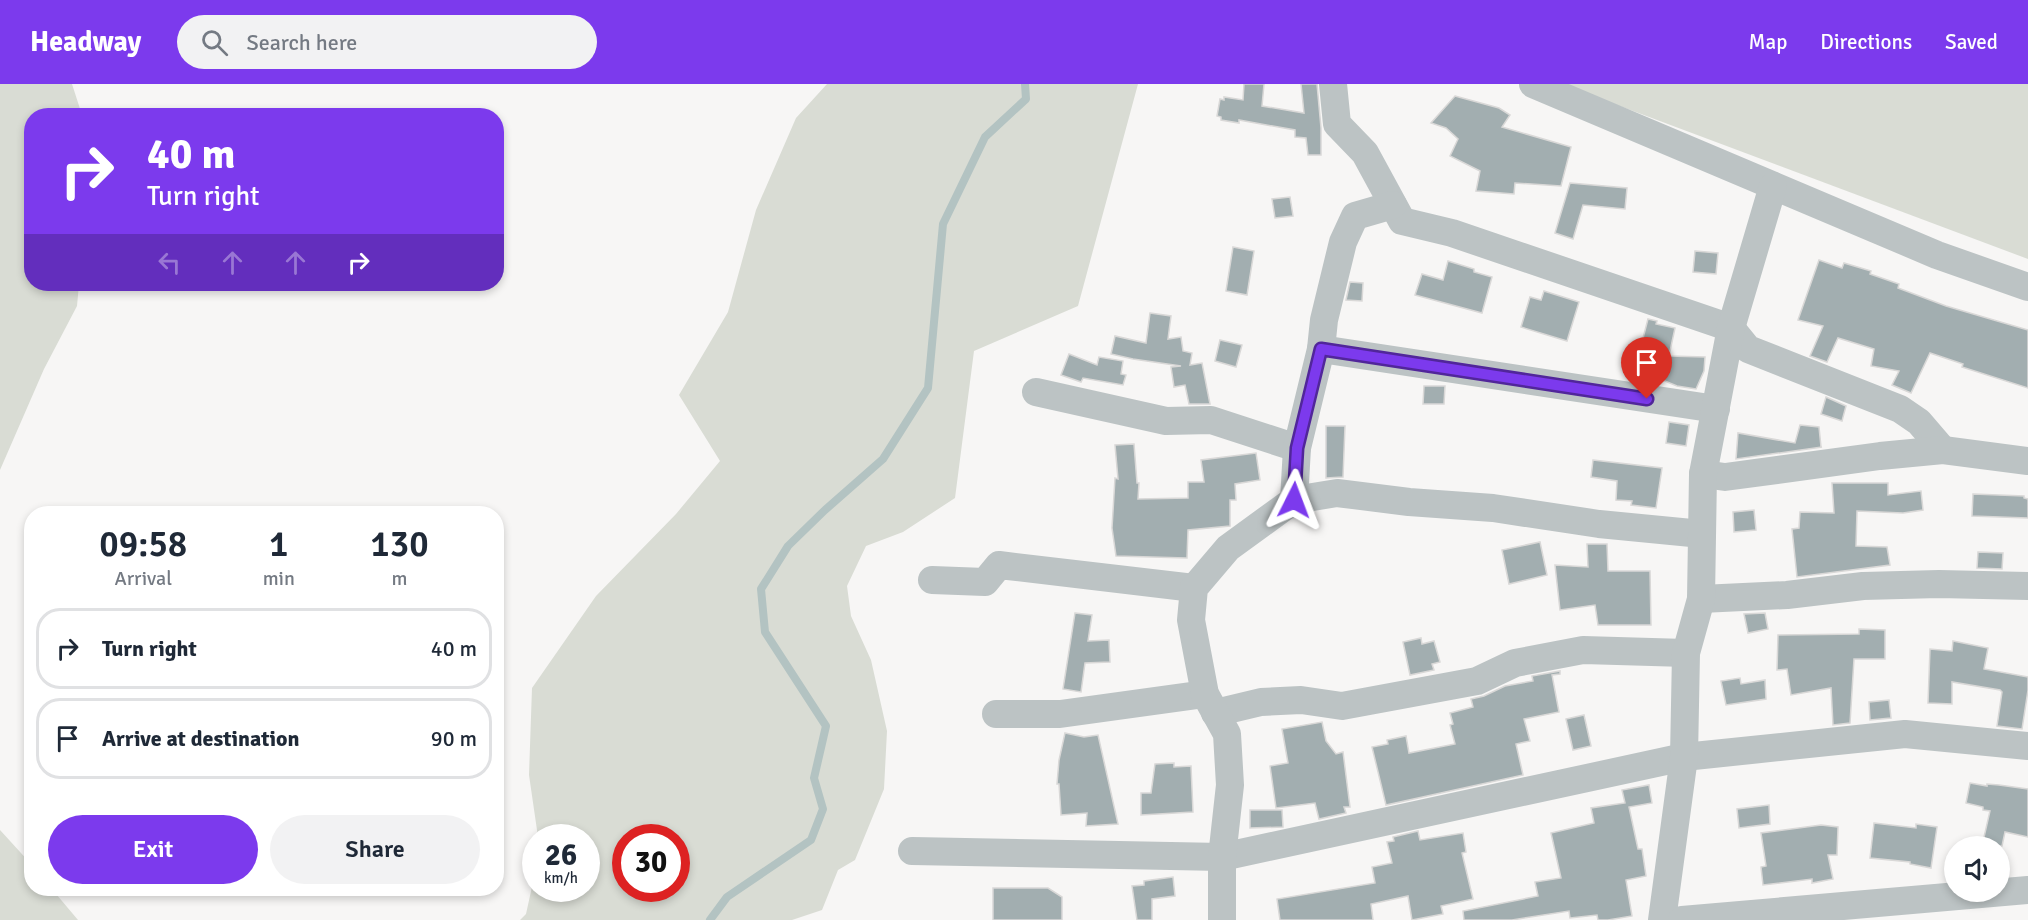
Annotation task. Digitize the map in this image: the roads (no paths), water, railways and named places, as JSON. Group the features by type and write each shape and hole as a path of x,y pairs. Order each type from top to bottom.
{"street":[{"path":"1333,84 1337,124 1365,153 1402,221 1452,234 1731,328 1748,349 1900,409 1919,422 1943,450"},
{"path":"1533,84 1936,255 2028,287"},
{"path":"1662,920 1684,757 1686,652 1701,599 1703,474 1731,328 1773,186"},
{"path":"1294,500 1297,448 1321,349 1324,320 1341,253 1355,216 1393,205"},
{"path":"1321,349 1716,409"},
{"path":"1036,392 1166,421 1211,420 1297,448"},
{"path":"1703,474 1725,477 1943,450 2028,461"},
{"path":"1222,920 1222,857 1230,785 1227,734 1210,704 1191,620 1194,588 1228,548 1294,500 1337,493 1409,502 1493,508 1599,524 1702,534"},
{"path":"932,580 985,582 999,565 1194,588"},
{"path":"1701,599 1787,595 1863,586 1939,584 2028,586"},
{"path":"996,714 1060,714 1301,700 1342,706 1477,681 1515,663 1583,650 1686,652"},
{"path":"912,851 1222,857 1684,757 1905,734 2028,746"},
{"path":"1682,920 2028,890"}],"waterway":[{"path":"710,920 727,897 811,840 823,809 814,778 826,726 765,632 761,589 788,546 883,459 928,388 943,224 985,137 1026,99 1025,84"}]}
